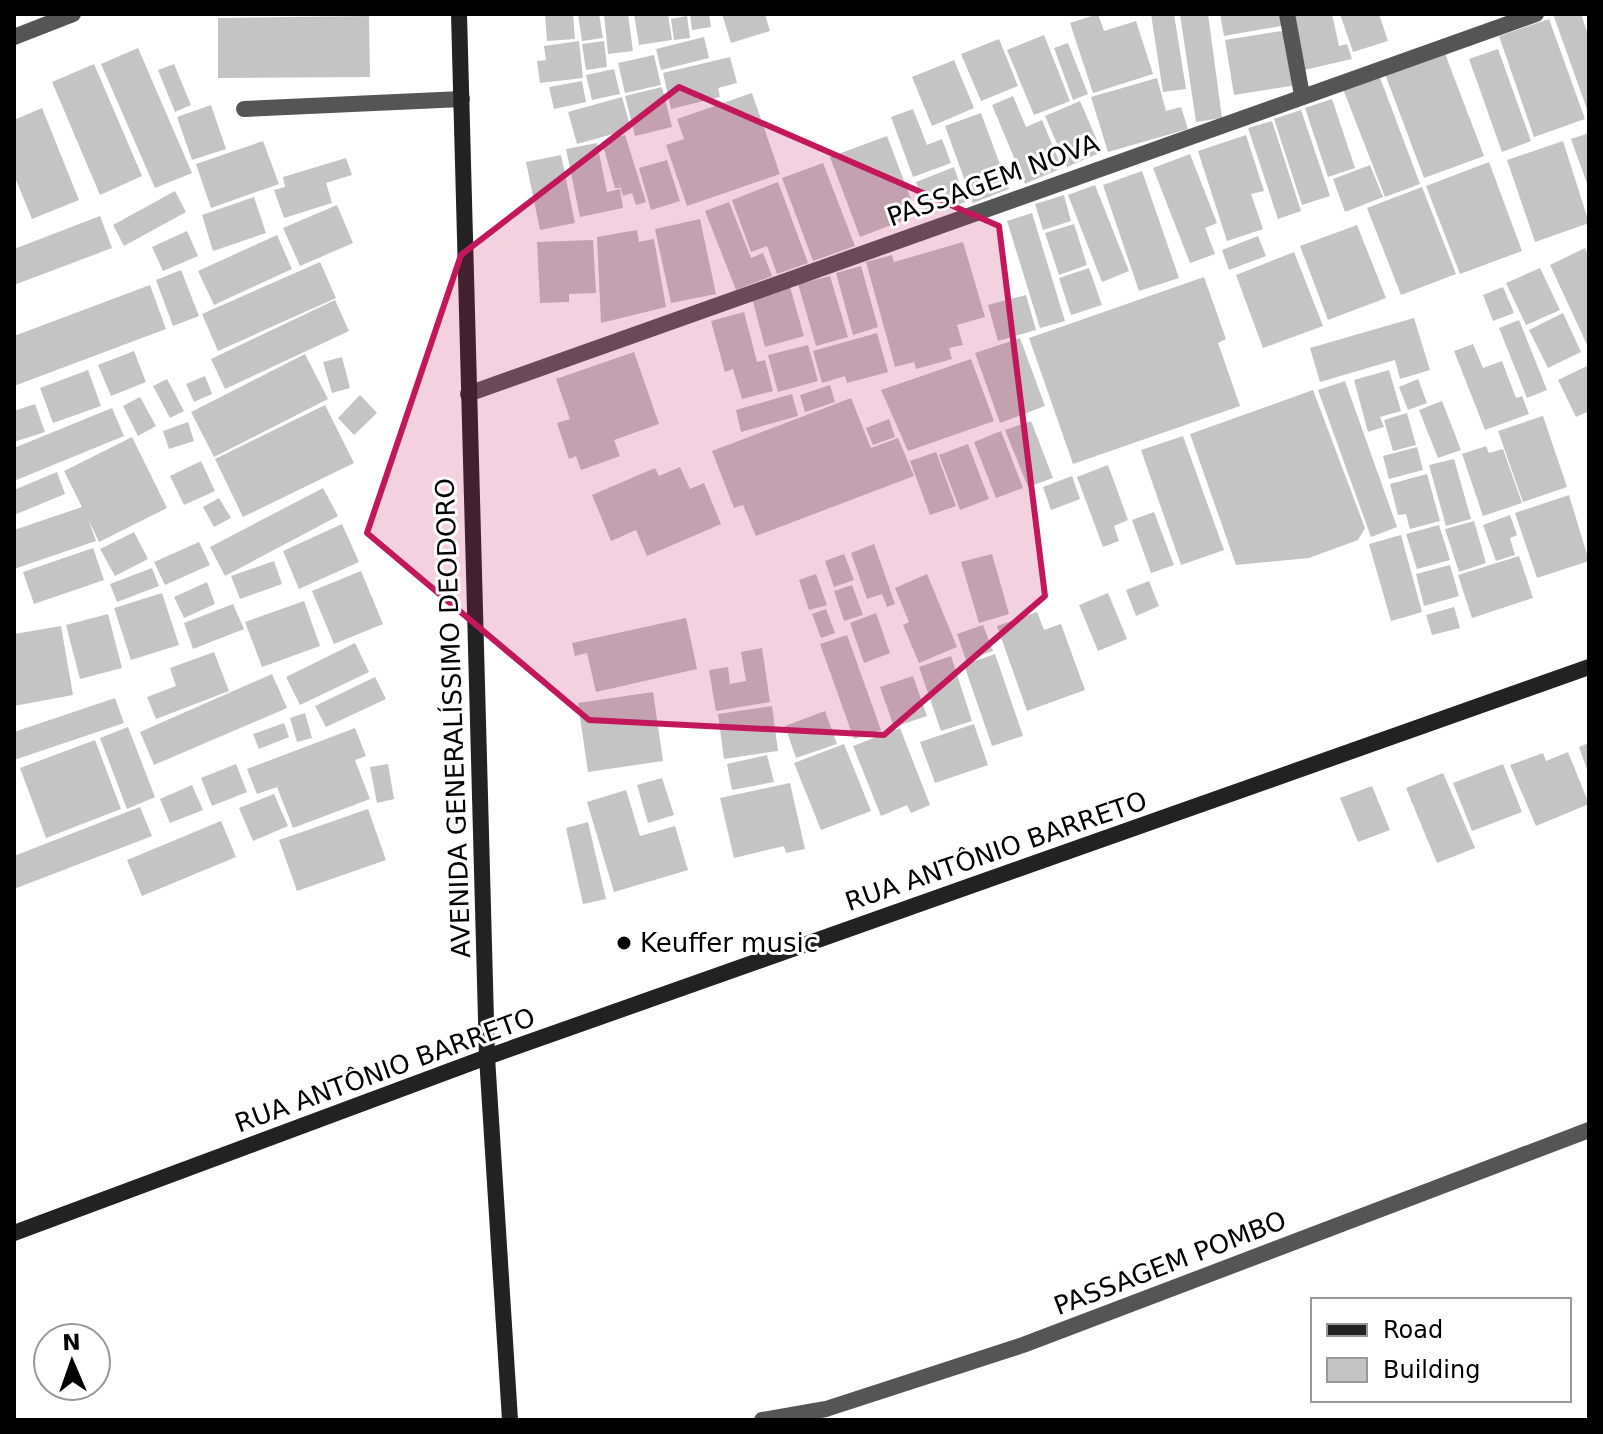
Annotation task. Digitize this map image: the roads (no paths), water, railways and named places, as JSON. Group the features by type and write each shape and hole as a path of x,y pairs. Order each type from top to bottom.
{"main road":[{"name":"AVENIDA GENERALÍSSIMO DEODORO","path":"459,14 487,1057 510,1420"},
{"name":"RUA ANTÔNIO BARRETO","path":"14,1233 487,1057 1589,667"}],"street":[{"path":"14,37 73,14"},
{"path":"1287,14 1302,95"},
{"name":"PASSAGEM NOVA","path":"468,394 1536,14"},
{"path":"244,109 462,99"},
{"name":"PASSAGEM POMBO","path":"762,1420 826,1409 1023,1345 1589,1130"}],"place":[{"name":"Keuffer music","path":"624,943"}]}
